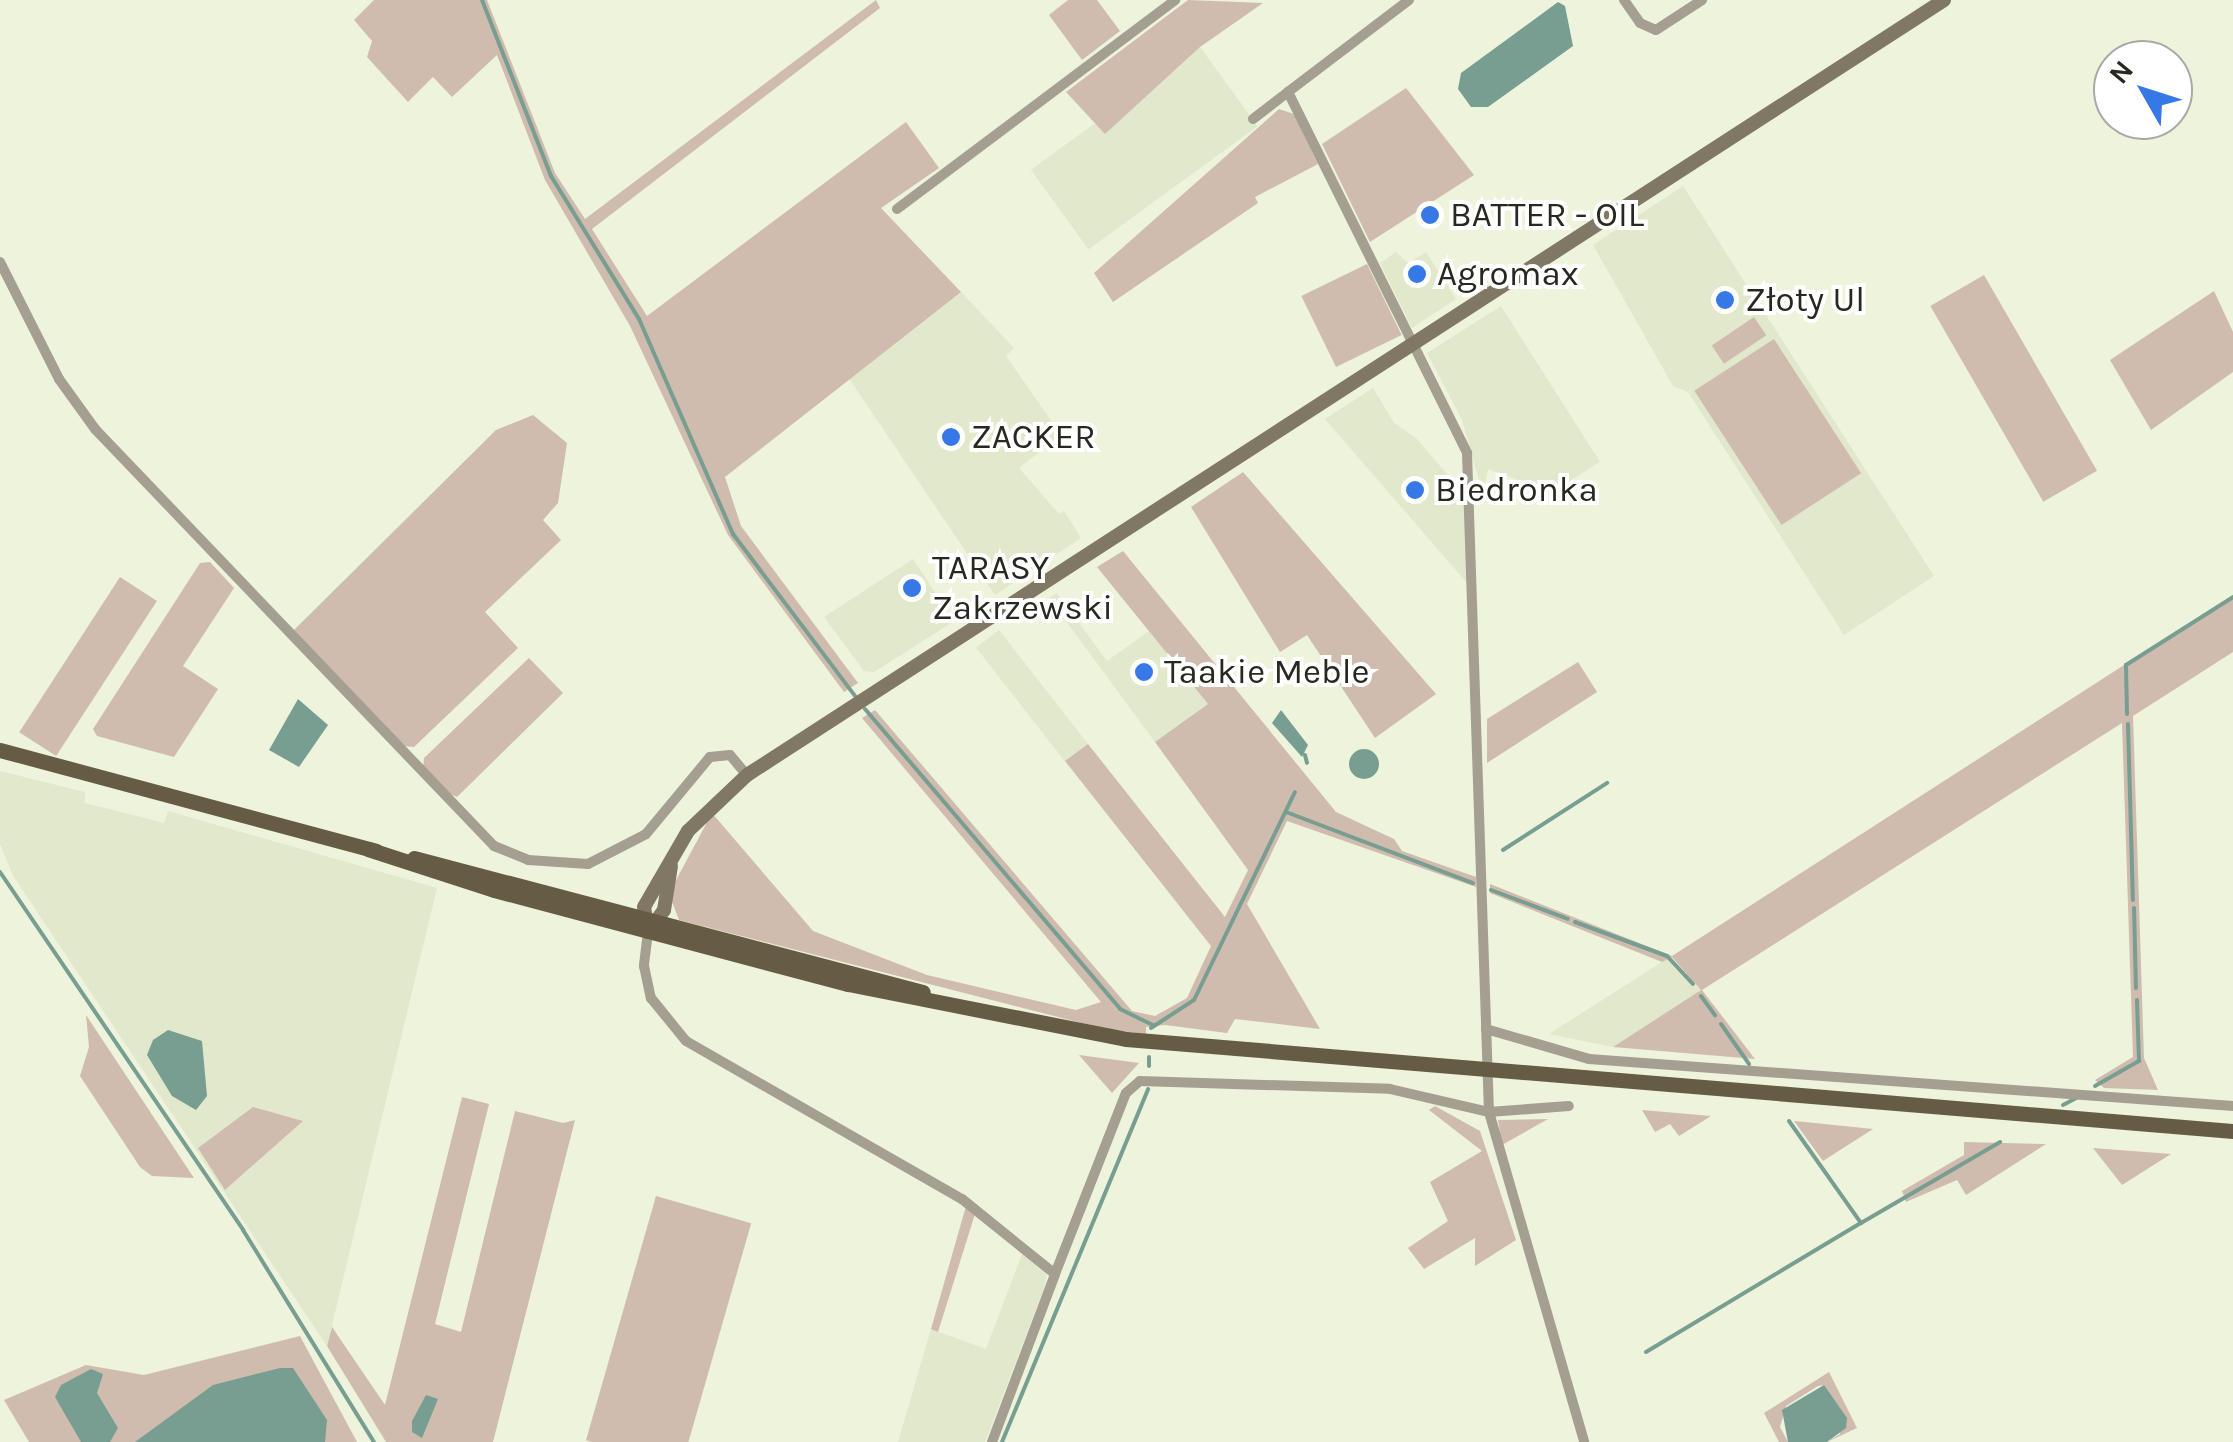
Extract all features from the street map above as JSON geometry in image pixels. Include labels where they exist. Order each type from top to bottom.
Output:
[{"type":"main road","points":[[0,750],[979,1012],[1180,1046],[2233,1131]]},
{"type":"street","points":[[897,209],[1175,0]]},
{"type":"street","points":[[1254,120],[1409,0]]},
{"type":"street","points":[[1624,0],[1640,23],[1656,30],[1702,0]]},
{"type":"street","points":[[1055,1274],[962,1198],[686,1041],[651,998],[644,966],[650,923],[671,866],[697,818],[747,775],[1944,0]]},
{"type":"street","points":[[1288,92],[1463,440],[1471,480],[1489,1112],[1584,1442]]},
{"type":"street","points":[[0,262],[58,379],[95,430],[494,846],[528,860],[588,864],[646,834],[710,756],[730,755],[747,775]]},
{"type":"street","points":[[1486,1029],[1589,1059],[2233,1106]]},
{"type":"street","points":[[992,1442],[1126,1092],[1140,1080],[1390,1089],[1489,1112],[1569,1106]]},
{"type":"shaded area","points":[[374,0],[487,0],[555,173],[585,219],[876,0],[880,8],[592,229],[647,316],[906,122],[939,168],[881,208],[961,292],[725,477],[741,526],[858,683],[844,692],[728,535],[630,326],[545,180],[497,55],[452,97],[433,77],[408,102],[367,57],[372,41],[354,20]]},
{"type":"shaded area","points":[[1068,0],[1097,0],[1120,31],[1082,60],[1049,15]]},
{"type":"shaded area","points":[[1188,0],[1263,3],[1200,47],[1105,134],[1066,92]]},
{"type":"shaded area","points":[[1200,47],[1258,126],[1089,249],[1031,170]]},
{"type":"shaded area","points":[[1406,88],[1474,175],[1370,242],[1322,144]]},
{"type":"shaded area","points":[[1279,109],[1294,114],[1318,164],[1255,197],[1258,203],[1113,302],[1094,273]]},
{"type":"shaded area","points":[[1683,186],[1934,576],[1844,635],[1688,392],[1673,386],[1593,245]]},
{"type":"shaded area","points":[[1396,252],[1408,263],[1426,252],[1456,299],[1412,328],[1380,263]]},
{"type":"shaded area","points":[[1367,264],[1402,335],[1336,367],[1301,296]]},
{"type":"shaded area","points":[[1984,275],[2097,471],[2043,502],[1930,306]]},
{"type":"shaded area","points":[[2214,291],[2233,332],[2233,372],[2151,430],[2110,360]]},
{"type":"shaded area","points":[[961,292],[1014,348],[1006,356],[1061,435],[1019,468],[1059,514],[1064,511],[1081,538],[995,595],[848,377]]},
{"type":"shaded area","points":[[1501,306],[1600,462],[1552,492],[1488,469],[1483,494],[1462,420],[1427,353]]},
{"type":"shaded area","points":[[1754,317],[1766,335],[1724,364],[1712,346]]},
{"type":"shaded area","points":[[1774,339],[1861,473],[1781,525],[1694,391]]},
{"type":"shaded area","points":[[1373,388],[1394,423],[1416,438],[1466,496],[1467,583],[1325,419]]},
{"type":"shaded area","points":[[533,415],[567,443],[558,503],[543,520],[561,540],[485,612],[518,648],[414,747],[403,746],[293,631],[496,430]]},
{"type":"shaded area","points":[[1243,472],[1436,694],[1375,738],[1307,635],[1280,652],[1191,507]]},
{"type":"shaded area","points":[[1123,551],[1336,812],[1394,839],[1402,851],[1476,877],[1476,887],[1287,821],[1247,904],[1320,1029],[1235,1019],[1227,1033],[1165,1025],[1146,1027],[1146,1034],[1105,1029],[679,920],[671,899],[675,882],[712,813],[813,931],[927,975],[1076,1010],[1101,1002],[862,718],[875,710],[1132,1011],[1155,1016],[1187,998],[1211,946],[1065,761],[1088,744],[1225,917],[1248,870],[1155,742],[1208,704],[1097,567]]},
{"type":"shaded area","points":[[913,559],[954,621],[874,672],[864,671],[824,617]]},
{"type":"shaded area","points":[[210,562],[234,588],[183,666],[218,689],[174,757],[97,736],[93,729],[200,563]]},
{"type":"shaded area","points":[[120,577],[157,601],[56,756],[19,732]]},
{"type":"shaded area","points":[[1057,593],[1107,661],[1149,631],[1208,704],[1155,742],[1049,598]]},
{"type":"shaded area","points":[[2233,595],[2233,652],[2133,716],[2144,1058],[2158,1090],[2104,1088],[2095,1080],[2133,1057],[2122,723],[1702,990],[1755,1059],[1613,1047],[1701,990],[1672,957],[1662,962],[1490,893],[1490,884],[1672,956]]},
{"type":"shaded area","points":[[999,630],[1088,744],[1065,762],[976,648]]},
{"type":"shaded area","points":[[529,658],[563,693],[457,797],[440,789],[423,769],[424,758]]},
{"type":"shaded area","points":[[1578,662],[1597,692],[1487,763],[1487,719]]},
{"type":"shaded area","points":[[0,771],[85,792],[85,803],[164,823],[168,811],[437,888],[327,1346],[13,876],[0,844]]},
{"type":"shaded area","points":[[1671,956],[1701,990],[1613,1047],[1549,1034]]},
{"type":"shaded area","points":[[86,1015],[194,1178],[152,1176],[140,1167],[80,1076],[89,1047]]},
{"type":"shaded area","points":[[1079,1055],[1139,1063],[1112,1093]]},
{"type":"shaded area","points":[[462,1097],[489,1104],[435,1324],[461,1332],[515,1111],[563,1123],[575,1120],[493,1442],[386,1442],[327,1346],[332,1327],[385,1405]]},
{"type":"shaded area","points":[[1435,1106],[1480,1131],[1516,1240],[1475,1266],[1475,1238],[1424,1269],[1408,1248],[1448,1221],[1430,1182],[1482,1151],[1429,1110]]},
{"type":"shaded area","points":[[253,1107],[303,1121],[225,1190],[198,1148]]},
{"type":"shaded area","points":[[1642,1110],[1711,1116],[1679,1136],[1670,1124],[1655,1132]]},
{"type":"shaded area","points":[[1548,1119],[1502,1145],[1498,1120]]},
{"type":"shaded area","points":[[1795,1121],[1873,1129],[1823,1161]]},
{"type":"shaded area","points":[[1964,1142],[2046,1144],[1966,1195],[1957,1180],[1906,1202],[1902,1191],[1964,1155]]},
{"type":"shaded area","points":[[2093,1148],[2171,1154],[2122,1185]]},
{"type":"shaded area","points":[[656,1196],[751,1223],[688,1442],[586,1440]]},
{"type":"shaded area","points":[[966,1206],[975,1214],[938,1332],[931,1329]]},
{"type":"shaded area","points":[[1022,1254],[1046,1274],[1046,1283],[985,1442],[898,1442],[931,1329],[986,1349]]},
{"type":"shaded area","points":[[300,1336],[357,1442],[29,1442],[4,1400],[86,1365],[144,1375]]},
{"type":"shaded area","points":[[1829,1372],[1857,1428],[1827,1442],[1840,1434],[1824,1385],[1818,1386],[1786,1406],[1780,1427],[1788,1442],[1779,1442],[1764,1413]]},
{"type":"water","points":[[1558,2],[1565,6],[1573,46],[1488,107],[1471,107],[1458,89],[1461,73]]},
{"type":"water","points":[[298,699],[328,725],[299,767],[269,750]]},
{"type":"water","points":[[1281,710],[1308,745],[1302,757],[1272,723]]},
{"type":"water","points":[[1364,749],[1378,758],[1379,764],[1370,778],[1364,779],[1350,770],[1349,764],[1358,750]]},
{"type":"water","points":[[168,1030],[202,1041],[207,1096],[196,1110],[172,1096],[147,1055],[153,1040]]},
{"type":"water","points":[[293,1368],[327,1420],[325,1442],[135,1442],[213,1385]]},
{"type":"water","points":[[91,1369],[103,1374],[97,1393],[118,1428],[110,1442],[81,1442],[55,1397],[61,1385]]},
{"type":"water","points":[[1824,1385],[1847,1418],[1846,1428],[1827,1442],[1788,1442],[1782,1410]]},
{"type":"water","points":[[426,1395],[438,1399],[422,1438],[412,1432],[412,1421]]},
{"type":"waterway","points":[[482,0],[551,176],[639,319],[733,534],[855,696]]},
{"type":"waterway","points":[[2127,714],[2126,665],[2233,597]]},
{"type":"waterway","points":[[865,709],[1120,1009],[1153,1025]]},
{"type":"waterway","points":[[2128,724],[2133,900]]},
{"type":"waterway","points":[[1305,755],[1307,763]]},
{"type":"waterway","points":[[1503,850],[1607,783]]},
{"type":"waterway","points":[[1151,1028],[1194,1000],[1295,792]]},
{"type":"waterway","points":[[1286,812],[1473,883]]},
{"type":"waterway","points":[[0,872],[243,1230],[374,1442]]},
{"type":"waterway","points":[[1491,890],[1568,919]]},
{"type":"waterway","points":[[2134,908],[2136,988]]},
{"type":"waterway","points":[[1575,922],[1667,956],[1693,984]]},
{"type":"waterway","points":[[1701,996],[1715,1015]]},
{"type":"waterway","points":[[2095,1086],[2139,1061],[2137,1000]]},
{"type":"waterway","points":[[1721,1024],[1749,1064]]},
{"type":"waterway","points":[[1149,1057],[1149,1066]]},
{"type":"waterway","points":[[1002,1442],[1148,1089]]},
{"type":"waterway","points":[[2063,1105],[2076,1098]]},
{"type":"waterway","points":[[1789,1121],[1861,1223],[2000,1142]]},
{"type":"waterway","points":[[1646,1352],[1861,1223]]},
{"type":"place","name":"BATTER - OIL","points":[[1430,215]]},
{"type":"place","name":"Agromax","points":[[1417,274]]},
{"type":"place","name":"Złoty Ul","points":[[1725,300]]},
{"type":"place","name":"ZACKER","points":[[951,437]]},
{"type":"place","name":"Biedronka","points":[[1415,490]]},
{"type":"place","name":"TARASY Zakrzewski","points":[[912,588]]},
{"type":"place","name":"Taakie Meble","points":[[1144,672]]}]
